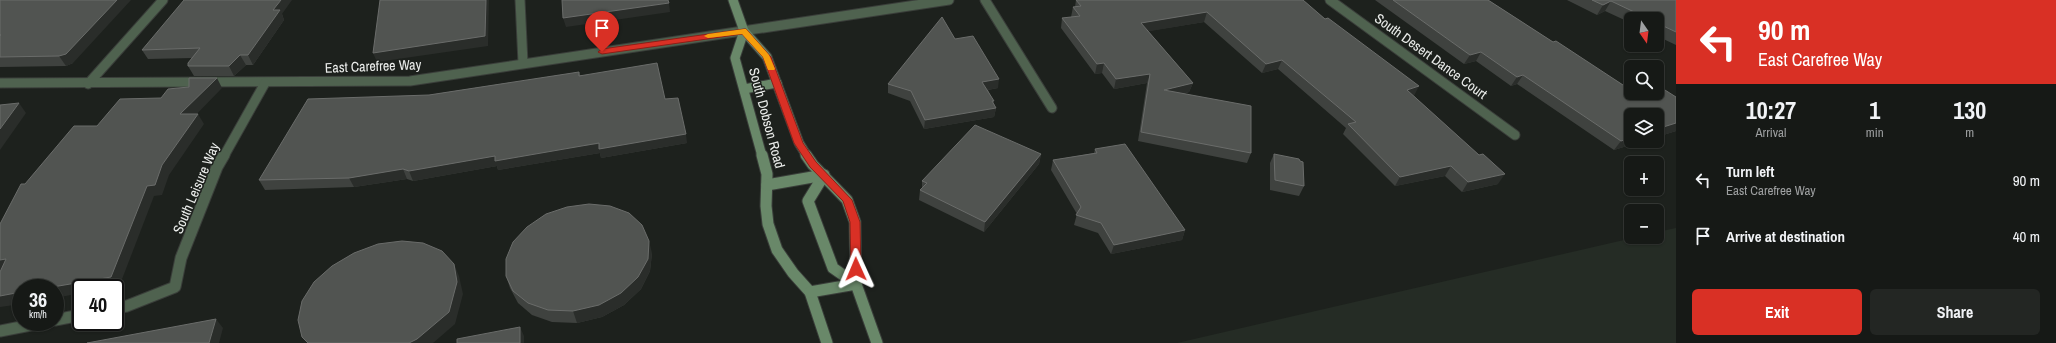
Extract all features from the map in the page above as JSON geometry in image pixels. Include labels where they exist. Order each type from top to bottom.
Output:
[{"type":"street","points":[[88,84],[163,0]]},
{"type":"street","points":[[520,0],[523,63]]},
{"type":"street","name":"South Dobson Road","points":[[733,0],[744,31],[767,57],[799,143],[813,165],[847,200],[855,222],[856,284],[877,343]]},
{"type":"street","name":"East Carefree Way","points":[[0,83],[88,84],[410,81],[949,0]]},
{"type":"street","points":[[985,0],[1052,108]]},
{"type":"street","name":"South Desert Dance Court","points":[[1330,0],[1515,135]]},
{"type":"street","name":"South Dobson Road","points":[[744,31],[735,58],[767,174],[768,224],[777,250],[793,273],[810,292],[827,343]]},
{"type":"street","name":"South Leisure Way","points":[[124,307],[175,287],[181,258],[217,167],[264,83]]},
{"type":"street","points":[[744,89],[777,83]]},
{"type":"street","points":[[767,185],[824,175]]},
{"type":"street","points":[[824,175],[808,201],[833,268],[856,284]]},
{"type":"street","points":[[810,292],[856,284]]},
{"type":"street","points":[[0,331],[12,329]]},
{"type":"shaded area","points":[[1676,228],[1676,343],[1177,343],[1624,240],[1624,244],[1664,244],[1664,231]]},
{"type":"building","points":[[0,0],[117,0],[66,54],[59,56],[0,57]]},
{"type":"building","points":[[184,0],[281,0],[273,10],[280,10],[248,55],[240,55],[229,66],[188,66],[188,63],[200,48],[142,50]]},
{"type":"building","points":[[380,0],[486,0],[485,36],[373,53]]},
{"type":"building","points":[[562,0],[668,0],[669,3],[563,18]]},
{"type":"building","points":[[1076,0],[1303,0],[1325,19],[1328,18],[1419,86],[1407,90],[1479,155],[1483,154],[1505,174],[1468,182],[1451,166],[1400,177],[1348,124],[1356,122],[1282,60],[1266,64],[1207,12],[1141,23],[1193,83],[1164,90],[1251,106],[1251,153],[1141,132],[1150,74],[1116,79],[1104,63],[1097,64],[1062,18],[1080,16],[1073,7],[1081,6]]},
{"type":"building","points":[[1393,0],[1488,0],[1553,42],[1556,41],[1624,85],[1624,100],[1664,100],[1664,89],[1676,97],[1676,123],[1664,127],[1664,108],[1624,108],[1624,140],[1621,141],[1523,75],[1517,77],[1481,52],[1470,55]]},
{"type":"building","points":[[1592,0],[1676,0],[1676,32],[1664,26],[1664,12],[1634,12],[1611,1],[1603,5]]},
{"type":"building","points":[[942,17],[955,39],[973,36],[999,79],[982,82],[994,101],[992,101],[996,108],[925,120],[911,91],[888,84]]},
{"type":"building","points":[[657,63],[665,99],[678,98],[686,134],[599,149],[599,143],[495,161],[495,156],[409,171],[403,169],[349,178],[259,180],[308,99],[429,95],[579,72],[579,76]]},
{"type":"building","points":[[189,78],[217,78],[180,114],[198,114],[162,165],[155,185],[147,186],[111,277],[99,279],[72,279],[72,284],[64,285],[64,279],[12,279],[12,294],[0,296],[0,272],[6,259],[0,260],[0,224],[21,184],[25,184],[74,126],[97,126],[120,99],[161,98],[168,89],[189,87]]},
{"type":"building","points":[[19,103],[0,129],[0,105]]},
{"type":"building","points":[[975,125],[1041,154],[985,222],[920,190],[927,183],[922,181]]},
{"type":"building","points":[[1125,144],[1185,230],[1114,245],[1101,223],[1076,215],[1081,207],[1053,160],[1097,153],[1095,149]]},
{"type":"building","points":[[1274,154],[1299,159],[1303,162],[1304,186],[1275,180]]},
{"type":"building","points":[[589,204],[610,206],[629,213],[642,225],[649,241],[648,259],[638,277],[621,293],[599,305],[573,311],[548,310],[528,303],[513,291],[506,276],[506,259],[513,242],[527,227],[546,214],[567,207]]},
{"type":"building","points":[[402,241],[423,243],[442,251],[454,264],[457,282],[449,312],[417,339],[409,343],[308,343],[302,337],[298,320],[302,301],[314,282],[332,266],[354,253],[378,244]]},
{"type":"building","points":[[216,319],[209,343],[87,343]]},
{"type":"building","points":[[520,327],[520,343],[457,343],[457,339]]},
{"type":"slow traffic","points":[[708,36],[744,31],[767,57],[771,69]]},
{"type":"route","points":[[602,52],[744,31],[767,57],[799,143],[813,165],[847,200],[855,222],[856,269]]}]
